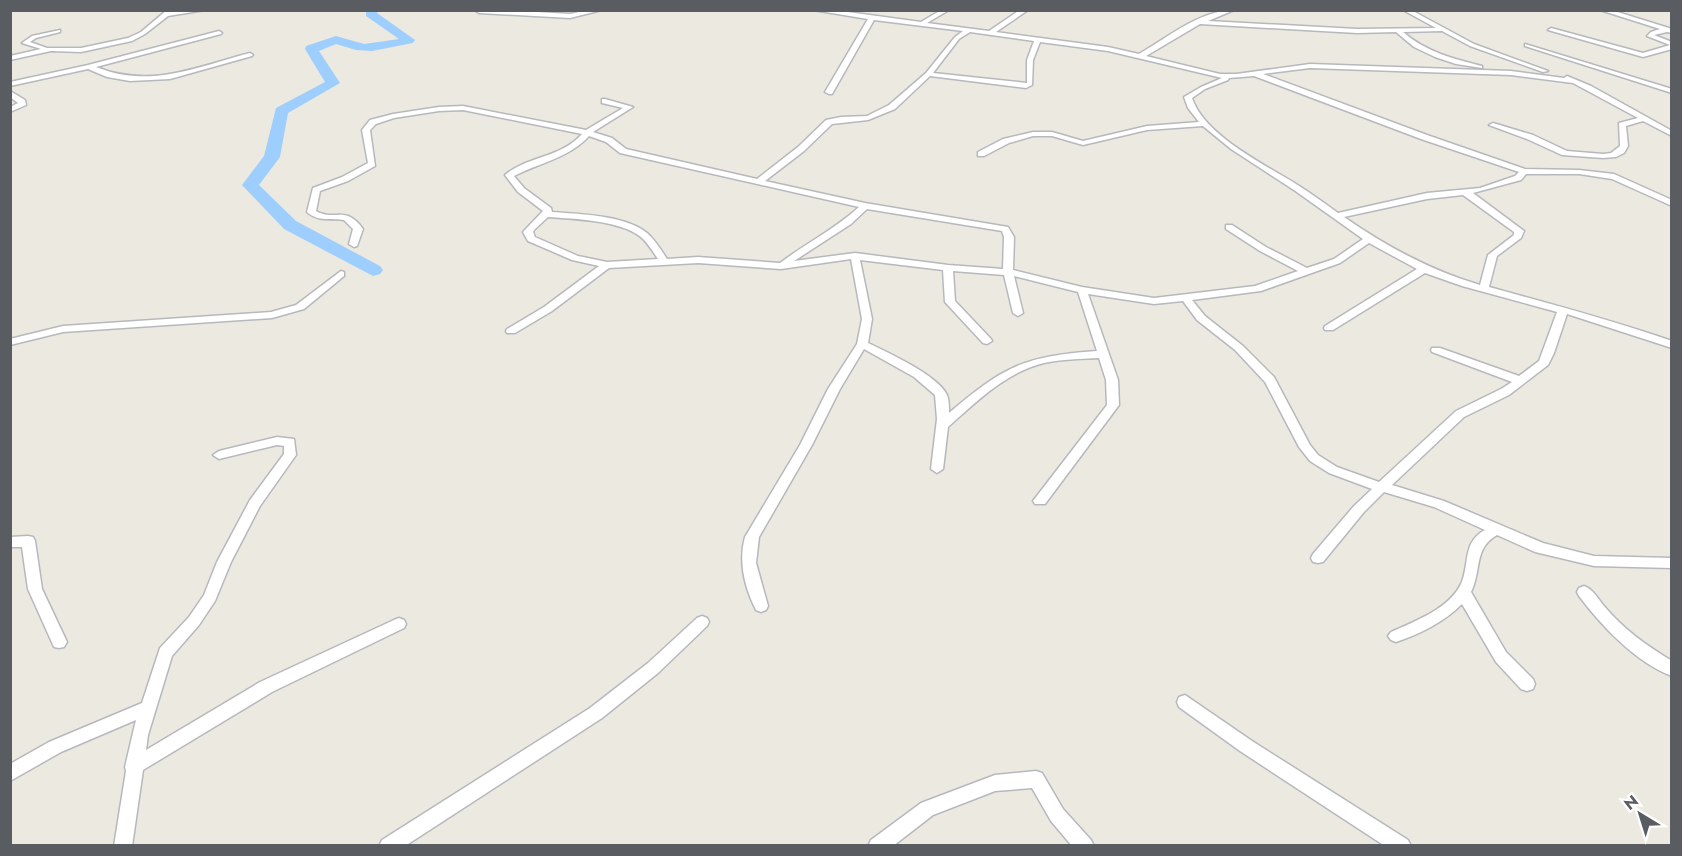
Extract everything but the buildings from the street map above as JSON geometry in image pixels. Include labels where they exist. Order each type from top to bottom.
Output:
[{"type":"street","points":[[58,31],[34,37],[25,43],[68,51],[102,46],[130,40],[143,33],[169,12],[202,10]]},
{"type":"street","points":[[479,10],[570,16],[599,10]]},
{"type":"street","points":[[816,10],[1108,49],[1209,74],[1236,76]]},
{"type":"street","points":[[847,10],[861,17]]},
{"type":"street","points":[[923,23],[946,10]]},
{"type":"street","points":[[989,34],[1024,10]]},
{"type":"street","points":[[1140,56],[1199,22],[1231,10]]},
{"type":"street","points":[[1406,10],[1441,30],[1487,51],[1574,81],[1671,134]]},
{"type":"street","points":[[1603,10],[1669,30]]},
{"type":"street","points":[[829,92],[872,18]]},
{"type":"street","points":[[1199,22],[1399,32],[1441,30]]},
{"type":"street","points":[[760,181],[801,149],[829,122],[841,119],[862,120],[882,112],[912,90],[957,38],[969,30]]},
{"type":"street","points":[[1551,30],[1643,55],[1671,45]]},
{"type":"street","points":[[1669,30],[1653,33],[1650,36],[1671,45]]},
{"type":"street","points":[[1399,32],[1417,46],[1449,59],[1511,73]]},
{"type":"street","points":[[143,33],[143,43],[152,50]]},
{"type":"street","points":[[10,84],[89,67],[219,33]]},
{"type":"street","points":[[928,74],[1026,86],[1030,84],[1030,60],[1038,40]]},
{"type":"street","points":[[1527,45],[1671,91]]},
{"type":"street","points":[[10,58],[51,49]]},
{"type":"street","points":[[89,67],[105,75],[152,81],[250,55]]},
{"type":"street","points":[[1574,81],[1511,73],[1310,66],[1236,76],[1203,88],[1188,97],[1190,107],[1236,150],[1369,239],[1424,269],[1671,345]]},
{"type":"street","points":[[1255,73],[1424,137],[1524,171],[1570,172],[1614,177],[1671,204]]},
{"type":"street","points":[[10,93],[20,99],[22,105],[10,110]]},
{"type":"street","points":[[548,214],[548,210],[521,190],[509,175],[564,151],[577,143],[591,128],[629,107],[605,101]]},
{"type":"street","points":[[354,244],[358,229],[354,221],[344,216],[317,217],[313,215],[311,208],[316,190],[345,179],[372,164],[366,130],[373,122],[427,110],[464,108],[587,133],[609,140],[623,151],[865,206],[1005,229],[1009,237],[1008,272],[1018,313]]},
{"type":"street","points":[[1493,125],[1530,137],[1565,153],[1603,156],[1613,155],[1624,146],[1622,125],[1644,118]]},
{"type":"street","points":[[1652,123],[1671,124]]},
{"type":"street","points":[[981,154],[1005,141],[1033,134],[1052,134],[1083,143],[1146,128],[1206,124]]},
{"type":"street","points":[[1336,216],[1427,196],[1501,185],[1518,178],[1524,171]]},
{"type":"street","points":[[1464,191],[1519,231],[1518,236],[1493,255],[1484,289]]},
{"type":"street","points":[[781,266],[848,222],[865,206]]},
{"type":"street","points":[[664,261],[643,233],[629,227],[591,218],[548,214],[530,227],[528,232],[531,239],[575,258],[607,265],[698,260],[781,266],[855,256],[948,268],[1008,272],[1082,290],[1154,301],[1257,289],[1337,261],[1369,239]]},
{"type":"street","points":[[1229,227],[1263,249],[1306,272]]},
{"type":"street","points":[[761,606],[747,564],[747,550],[752,537],[862,344],[867,320],[855,256]]},
{"type":"street","points":[[511,331],[548,309],[607,265]]},
{"type":"street","points":[[948,268],[950,302],[955,310],[987,341]]},
{"type":"street","points":[[1329,328],[1424,269]]},
{"type":"street","points":[[10,342],[63,329],[272,315],[300,307],[341,274]]},
{"type":"street","points":[[1040,501],[1113,405],[1112,380],[1082,290]]},
{"type":"street","points":[[1186,298],[1201,318],[1239,348],[1270,380],[1305,447],[1314,458],[1355,479],[1438,504],[1540,548],[1594,561],[1671,563]]},
{"type":"street","points":[[1318,558],[1359,509],[1385,487],[1431,439],[1460,414],[1505,392],[1544,363],[1563,310]]},
{"type":"street","points":[[1653,338],[1671,335]]},
{"type":"street","points":[[862,344],[917,375],[940,391],[943,397],[942,426],[937,469]]},
{"type":"street","points":[[1436,350],[1521,381]]},
{"type":"street","points":[[942,426],[979,394],[1020,367],[1050,359],[1104,354]]},
{"type":"street","points":[[123,846],[133,767],[147,708],[165,653],[194,621],[210,597],[224,561],[255,503],[290,455],[290,442],[277,441],[219,455]]},
{"type":"street","points":[[1396,636],[1443,612],[1463,592],[1470,575],[1473,549],[1484,535],[1495,530]]},
{"type":"street","points":[[10,542],[27,541],[35,589],[59,642]]},
{"type":"street","points":[[1463,592],[1501,657],[1527,684]]},
{"type":"street","points":[[1584,592],[1603,618],[1620,635],[1671,669]]},
{"type":"street","points":[[388,846],[596,713],[652,668],[702,622]]},
{"type":"street","points":[[133,767],[266,687],[399,624]]},
{"type":"street","points":[[1185,702],[1246,746],[1402,846]]},
{"type":"street","points":[[10,773],[55,747],[147,708]]},
{"type":"street","points":[[877,846],[927,809],[948,800],[995,783],[1036,779],[1057,815],[1085,846]]},
{"type":"waterway","points":[[373,10],[370,13],[409,40],[372,48],[336,40],[311,49],[333,83],[281,111],[272,157],[250,185],[290,225],[373,270]]}]
